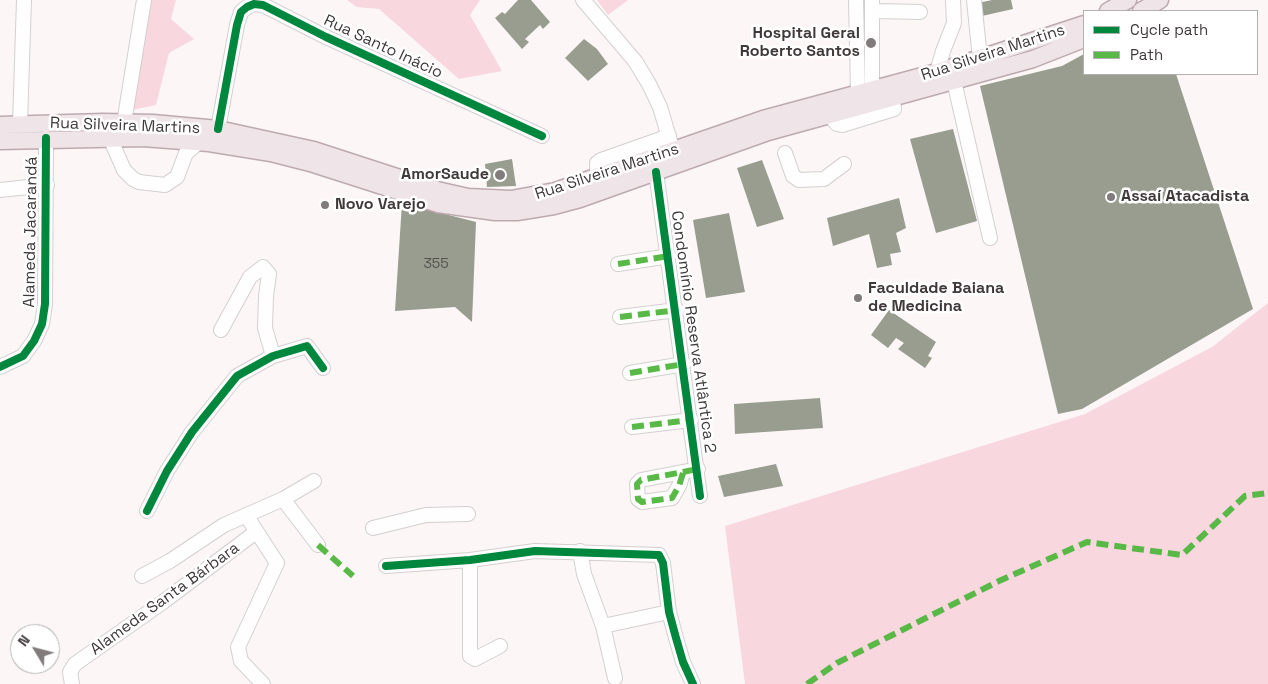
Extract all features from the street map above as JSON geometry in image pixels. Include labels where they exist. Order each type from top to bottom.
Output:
[{"type":"main road","points":[[1143,10],[1160,0]]},
{"type":"main road","name":"Rua Silveira Martins","points":[[0,125],[124,123],[218,129],[314,150],[436,190],[468,197],[491,199],[531,197],[597,178],[671,143],[762,119],[865,96],[1083,24]]},
{"type":"main road","name":"Rua Silveira Martins","points":[[0,141],[46,138],[143,138],[271,153],[310,163],[438,204],[495,212],[517,212],[554,206],[768,132],[829,115],[865,96],[893,98],[1033,59],[1083,39]]},
{"type":"street","points":[[20,124],[24,0]]},
{"type":"street","points":[[124,123],[144,0]]},
{"type":"street","points":[[583,0],[635,61],[660,107],[671,143]]},
{"type":"street","points":[[937,72],[954,23],[953,0]]},
{"type":"street","points":[[974,0],[980,59]]},
{"type":"street","points":[[857,1],[871,14],[920,12]]},
{"type":"street","name":"Rua Santo Inácio","points":[[218,129],[241,12],[246,7],[254,4],[263,5],[326,37],[542,136]]},
{"type":"street","points":[[865,96],[871,14]]},
{"type":"street","points":[[954,81],[990,238]]},
{"type":"street","points":[[829,115],[837,124],[842,125],[894,109],[893,98]]},
{"type":"street","name":"Alameda Jacarandá","points":[[0,367],[23,356],[34,341],[42,324],[45,304],[46,138]]},
{"type":"street","points":[[110,138],[124,170],[133,179],[138,182],[165,186],[177,177],[186,153],[198,143]]},
{"type":"street","points":[[785,153],[793,176],[799,180],[824,179],[844,164]]},
{"type":"street","name":"Condomínio Reserva Atlântica 2","points":[[656,172],[677,310],[700,496]]},
{"type":"street","points":[[0,190],[47,185]]},
{"type":"street","points":[[618,264],[669,256]]},
{"type":"street","points":[[221,330],[250,277],[263,267],[270,274],[266,296],[265,328],[273,356]]},
{"type":"street","points":[[620,317],[677,310]]},
{"type":"street","points":[[147,511],[167,471],[214,402],[237,376],[273,356],[307,346],[324,368]]},
{"type":"street","points":[[630,373],[684,364]]},
{"type":"street","points":[[632,427],[691,420]]},
{"type":"street","points":[[683,473],[698,469]]},
{"type":"street","points":[[142,576],[170,561],[224,525],[283,499],[314,481]]},
{"type":"street","points":[[283,499],[318,545]]},
{"type":"street","points":[[373,528],[426,515],[468,514]]},
{"type":"street","points":[[246,515],[276,563],[238,652],[246,666],[263,684]]},
{"type":"street","name":"Alameda Santa Bárbara","points":[[72,684],[70,672],[75,664],[163,602],[256,532]]},
{"type":"street","points":[[580,551],[584,574],[603,626],[615,678]]},
{"type":"street","points":[[386,566],[470,560],[535,552],[580,551],[605,554],[659,555],[663,563],[669,612],[683,662],[693,684]]},
{"type":"street","points":[[470,560],[470,656],[475,659],[500,646]]},
{"type":"street","points":[[603,626],[669,612]]},
{"type":"shaded area","points":[[150,0],[176,0],[171,19],[194,39],[169,53],[156,105],[132,110]]},
{"type":"shaded area","points":[[347,0],[480,0],[470,15],[502,71],[459,79],[379,9],[357,7]]},
{"type":"shaded area","points":[[597,0],[628,0],[608,15]]},
{"type":"shaded area","points":[[1268,303],[1268,684],[745,684],[725,526],[1085,414],[1212,347]]},
{"type":"building","points":[[518,0],[531,0],[550,22],[543,29],[540,25],[525,39],[529,42],[522,49],[495,18],[502,12],[505,14]]},
{"type":"building","points":[[992,0],[1011,0],[1013,9],[982,16],[978,3]]},
{"type":"building","points":[[584,39],[597,49],[608,64],[588,81],[565,58]]},
{"type":"building","name":"Assaí Atacadista","points":[[1083,55],[1083,75],[1176,75],[1253,309],[1082,409],[1058,414],[980,86],[1062,66]]},
{"type":"building","points":[[953,129],[977,221],[936,233],[910,139]]},
{"type":"building","name":"AmorSaude","points":[[512,159],[516,186],[487,187],[485,164]]},
{"type":"building","points":[[762,160],[784,219],[757,227],[737,168]]},
{"type":"building","points":[[899,198],[906,228],[896,233],[901,252],[890,254],[892,265],[877,268],[869,234],[833,246],[827,218]]},
{"type":"building","points":[[402,203],[476,222],[472,322],[455,307],[395,311]]},
{"type":"building","points":[[729,213],[745,292],[706,298],[693,220]]},
{"type":"building","points":[[889,310],[936,342],[928,356],[932,358],[925,368],[898,349],[904,343],[896,338],[888,348],[871,335]]},
{"type":"building","points":[[820,398],[823,428],[735,434],[734,404]]},
{"type":"building","points":[[776,464],[783,486],[724,497],[718,476]]},
{"type":"marked path","points":[[618,264],[669,256]]},
{"type":"marked path","points":[[620,317],[677,310]]},
{"type":"marked path","points":[[630,373],[684,364]]},
{"type":"marked path","points":[[632,427],[691,420]]},
{"type":"marked path","points":[[683,473],[679,486],[672,498],[642,502],[638,499],[637,484],[641,480],[698,469]]},
{"type":"marked path","points":[[807,684],[837,663],[999,581],[1087,542],[1182,555],[1245,496],[1268,493]]},
{"type":"marked path","points":[[318,545],[353,576]]},
{"type":"cycle path","points":[[218,129],[237,25],[241,12],[254,4],[263,5],[326,37],[542,136]]},
{"type":"cycle path","points":[[0,367],[23,356],[34,341],[42,324],[45,304],[46,138]]},
{"type":"cycle path","points":[[656,172],[700,496]]},
{"type":"cycle path","points":[[147,511],[167,471],[192,432],[237,376],[273,356],[307,346],[323,368]]},
{"type":"cycle path","points":[[386,566],[470,560],[535,551],[659,555],[663,563],[669,612],[683,662],[693,684]]},
{"type":"place","name":"Hospital Geral Roberto Santos","points":[[871,43]]},
{"type":"place","name":"AmorSaude","points":[[500,175]]},
{"type":"place","name":"Assaí Atacadista","points":[[1111,197]]},
{"type":"place","name":"Novo Varejo","points":[[325,205]]},
{"type":"place","name":"Faculdade Baiana de Medicina","points":[[858,298]]}]
